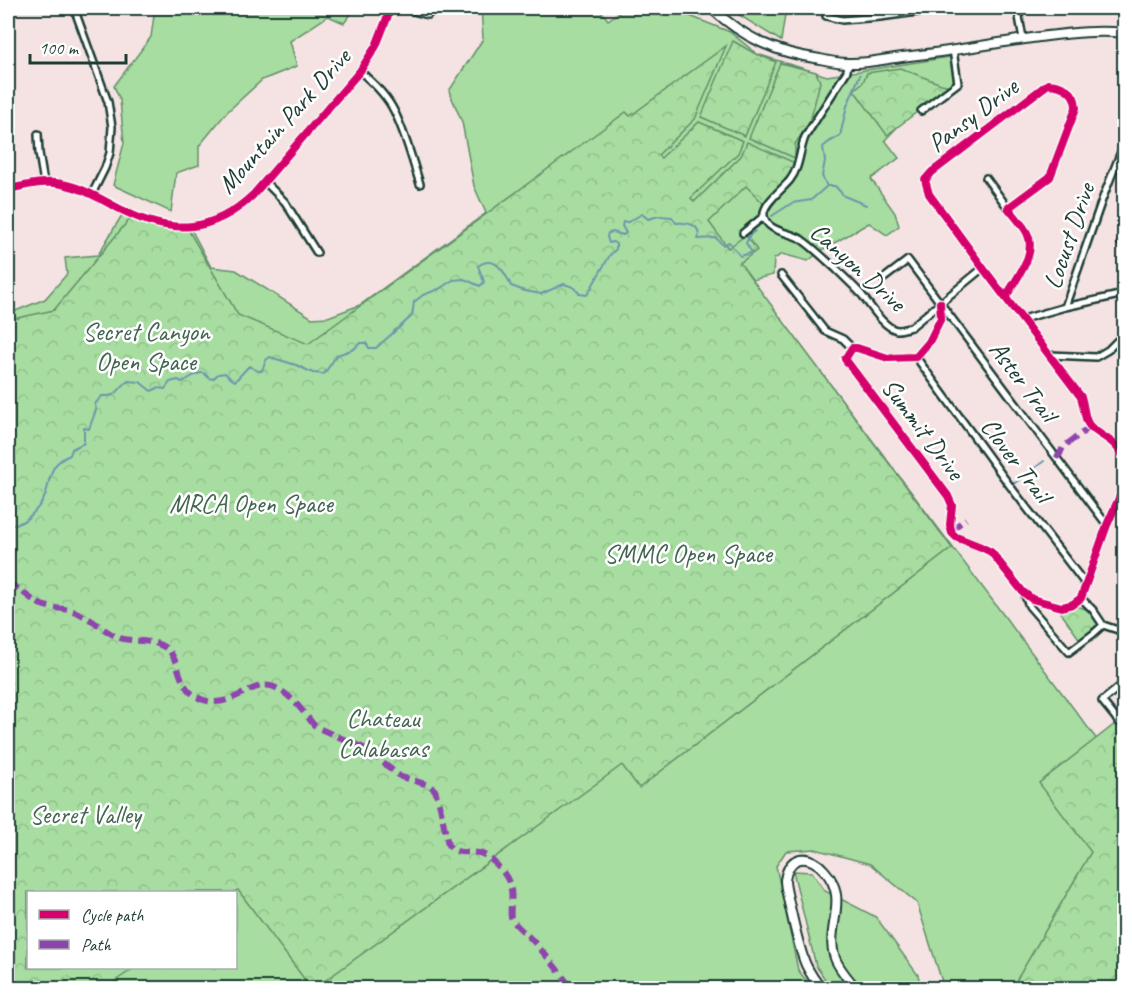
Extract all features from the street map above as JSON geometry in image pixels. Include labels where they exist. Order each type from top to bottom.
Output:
[{"type":"main road","points":[[711,8],[742,33],[764,45],[794,55],[848,63],[1023,39],[1106,31],[1125,33]]},
{"type":"main road","points":[[821,988],[806,963],[798,940],[785,883],[787,870],[792,863],[800,859],[816,863],[832,881],[838,905],[833,932],[835,958],[856,988]]},
{"type":"street","points":[[74,8],[108,102],[111,120],[110,153],[92,194]]},
{"type":"street","name":"Mountain Park Drive","points":[[8,189],[44,183],[61,183],[77,187],[153,223],[175,226],[208,223],[226,216],[241,207],[265,182],[360,71],[376,46],[391,8]]},
{"type":"street","points":[[402,8],[428,15]]},
{"type":"street","points":[[878,8],[880,17]]},
{"type":"street","points":[[826,16],[842,20],[947,8]]},
{"type":"street","points":[[1018,8],[1023,39]]},
{"type":"street","points":[[921,111],[958,83],[953,50]]},
{"type":"street","points":[[743,233],[764,216],[768,205],[792,177],[798,165],[805,137],[847,71],[848,63]]},
{"type":"street","points":[[360,71],[379,88],[392,107],[420,184]]},
{"type":"street","name":"Pansy Drive","points":[[983,268],[929,194],[925,180],[932,172],[1048,84],[1062,86],[1069,90],[1075,100],[1076,108],[1050,177],[1008,208]]},
{"type":"street","points":[[38,134],[44,183]]},
{"type":"street","name":"Locust Drive","points":[[1065,307],[1124,144]]},
{"type":"street","points":[[986,178],[1026,232],[1029,244],[1028,258],[1006,297]]},
{"type":"street","points":[[265,182],[285,202],[317,252]]},
{"type":"street","name":"Canyon Drive","points":[[764,216],[773,228],[792,235],[812,247],[860,293],[883,321],[897,330],[910,327],[983,268]]},
{"type":"street","name":"Aster Trail","points":[[883,279],[908,260],[1107,525]]},
{"type":"street","points":[[983,268],[1081,397],[1091,428],[1120,448],[1125,457]]},
{"type":"street","points":[[781,275],[825,331],[843,339],[852,348]]},
{"type":"street","points":[[1023,319],[1125,294]]},
{"type":"street","name":"Summit Drive","points":[[940,303],[941,318],[929,342],[916,357],[888,358],[852,348],[845,358],[846,361],[948,496],[952,505],[950,525],[952,533],[956,537],[991,552],[1023,592],[1032,599],[1062,607],[1082,598]]},
{"type":"street","points":[[1050,355],[1096,357],[1117,341]]},
{"type":"street","name":"Clover Trail","points":[[916,357],[1086,585]]},
{"type":"street","points":[[1120,448],[1125,441]]},
{"type":"street","points":[[1125,487],[1107,525],[1082,598],[1102,625],[1125,632]]},
{"type":"street","points":[[1023,592],[1029,606],[1069,652],[1102,625]]},
{"type":"street","points":[[1118,722],[1102,701],[1125,683]]},
{"type":"green space","points":[[155,8],[356,8],[344,23],[328,16],[290,41],[297,66],[262,80],[227,112],[199,146],[199,165],[176,173],[171,212],[113,185],[124,143],[120,100],[114,86],[151,37]]},
{"type":"green space","points":[[481,8],[599,8],[608,20],[625,8],[679,8],[685,14],[730,32],[757,54],[827,76],[950,57],[954,83],[907,117],[885,140],[899,158],[871,179],[895,213],[899,226],[887,235],[869,223],[822,250],[808,261],[782,254],[774,259],[773,275],[752,280],[1098,741],[1124,988],[944,988],[917,903],[870,864],[815,849],[786,851],[776,866],[798,970],[812,988],[8,988],[8,314],[45,299],[67,274],[65,258],[98,255],[122,215],[155,231],[191,229],[211,267],[236,270],[312,318],[328,317],[360,305],[486,213],[474,186],[462,122],[449,91],[483,39]]},
{"type":"green space","points":[[728,8],[786,8],[781,41]]},
{"type":"green space","points":[[733,41],[776,62],[745,136],[701,117]]},
{"type":"green space","points":[[726,46],[695,119],[658,155],[661,158],[699,122],[743,141],[738,153],[691,198],[694,202],[741,156],[747,142],[795,163],[790,176],[764,204],[746,186],[709,222],[728,248],[746,235],[757,250],[740,263],[952,548],[639,788],[622,765],[315,988],[311,988],[238,890],[27,891],[27,969],[133,969],[105,988],[8,988],[8,320],[54,310],[128,221],[132,213],[164,224],[188,225],[190,233],[238,315],[308,344],[626,112],[630,116]]},
{"type":"green space","points":[[780,63],[816,72],[820,82],[810,122],[795,144],[795,158],[749,138]]},
{"type":"green space","points":[[900,68],[951,86],[887,135],[854,90],[863,82],[867,73]]},
{"type":"green space","points":[[1079,607],[1092,614],[1097,624],[1097,628],[1080,640],[1061,613],[1063,610]]},
{"type":"green space","points":[[1124,717],[1124,988],[1012,988],[1091,852],[1039,783]]},
{"type":"green space","points":[[793,871],[812,872],[825,891],[876,917],[918,975],[921,988],[831,988],[816,966]]},
{"type":"waterway","points":[[772,216],[792,203],[811,200],[827,186],[822,176],[825,161],[823,147],[840,136],[847,106],[860,75]]},
{"type":"waterway","points":[[827,186],[835,186],[844,196],[866,205]]},
{"type":"waterway","points":[[8,524],[21,522],[38,507],[55,466],[70,455],[72,449],[84,443],[84,428],[89,429],[96,410],[95,404],[102,396],[115,394],[128,381],[140,382],[151,391],[158,388],[165,389],[170,382],[178,380],[182,382],[201,373],[213,379],[218,374],[225,373],[235,381],[249,366],[262,371],[266,360],[270,357],[313,373],[324,374],[337,355],[354,349],[360,343],[366,343],[369,348],[376,348],[412,316],[414,302],[423,295],[453,280],[464,279],[480,286],[484,282],[478,266],[489,262],[499,266],[511,286],[525,291],[541,294],[564,284],[573,287],[580,294],[587,295],[610,255],[616,249],[616,244],[609,243],[608,233],[623,235],[626,233],[622,226],[623,222],[628,222],[642,214],[648,219],[659,216],[672,217],[676,223],[693,225],[698,230],[698,239],[716,238],[723,245],[729,242],[740,256],[751,253],[746,243],[755,231]]},
{"type":"waterway","points":[[1015,483],[1044,461]]},
{"type":"marked path","points":[[1056,458],[1063,447],[1090,427]]},
{"type":"marked path","points":[[951,530],[966,519]]},
{"type":"marked path","points":[[8,583],[47,607],[77,612],[117,637],[155,643],[166,648],[175,659],[187,688],[201,699],[212,702],[222,701],[258,687],[266,685],[274,687],[291,699],[318,728],[364,748],[401,777],[429,785],[435,790],[448,845],[458,851],[481,854],[498,866],[511,888],[511,917],[543,952],[571,988]]},
{"type":"cycle path","points":[[8,189],[41,183],[62,184],[87,192],[126,212],[160,224],[192,226],[208,223],[223,216],[253,195],[360,71],[376,46],[391,8]]},
{"type":"cycle path","points":[[1006,297],[1025,265],[1030,248],[1026,231],[1008,208],[1050,177],[1076,108],[1071,93],[1059,86],[1048,84],[932,172],[925,180],[929,194],[983,268],[1081,397],[1089,425],[1114,444],[1124,457]]},
{"type":"cycle path","points":[[940,303],[941,318],[929,342],[916,357],[888,358],[852,348],[845,359],[948,496],[952,505],[950,525],[952,533],[956,537],[991,552],[1023,592],[1032,599],[1062,607],[1073,604],[1081,598],[1107,525],[1124,487]]},
{"type":"park label","name":"Secret Canyon Open Space","points":[[146,346]]},
{"type":"park label","name":"MRCA Open Space","points":[[251,503]]},
{"type":"park label","name":"SMMC Open Space","points":[[688,553]]},
{"type":"park label","name":"Chateau Calabasas","points":[[383,733]]},
{"type":"park label","name":"Secret Valley","points":[[85,814]]}]
